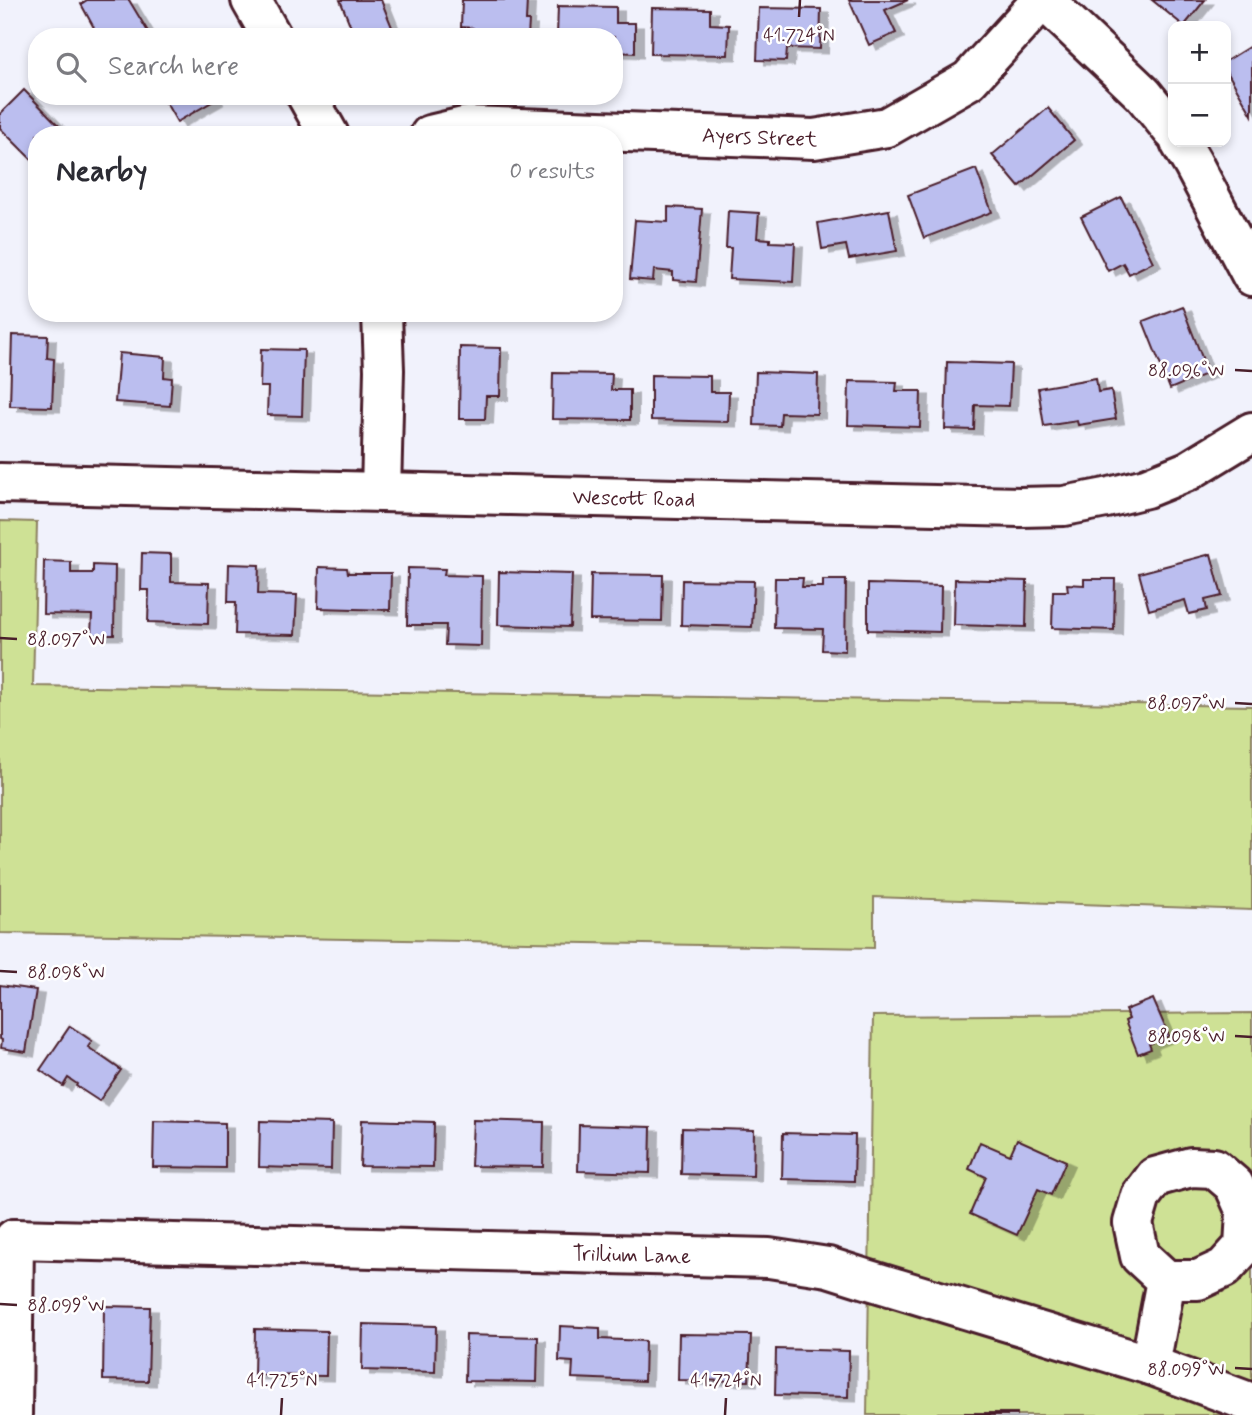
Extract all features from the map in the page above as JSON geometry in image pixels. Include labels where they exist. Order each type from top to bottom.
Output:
[{"type":"street","points":[[251,0],[267,28]]},
{"type":"street","points":[[1043,0],[1143,94],[1168,125]]},
{"type":"street","name":"Ayers Street","points":[[623,132],[814,139],[887,127],[970,80],[1043,0]]},
{"type":"street","points":[[312,105],[325,126]]},
{"type":"street","points":[[1184,147],[1240,225],[1252,276]]},
{"type":"street","points":[[381,492],[382,322]]},
{"type":"street","name":"Wescott Road","points":[[0,483],[1065,506],[1146,488],[1188,471],[1252,432]]},
{"type":"street","points":[[7,1229],[12,1415]]},
{"type":"street","name":"Trillium Lane","points":[[7,1229],[769,1258],[828,1267],[1150,1365],[1252,1403]]},
{"type":"street","points":[[1150,1365],[1166,1280]]},
{"type":"green space","points":[[0,521],[37,522],[33,686],[1252,706],[1252,910],[874,897],[874,948],[0,933]]},
{"type":"green space","points":[[1252,1013],[1252,1415],[867,1415],[873,1016]]},
{"type":"building","points":[[87,0],[129,0],[146,28],[94,28],[81,4]]},
{"type":"building","points":[[340,0],[381,0],[392,28],[351,28]]},
{"type":"building","points":[[462,0],[527,0],[526,21],[529,21],[529,28],[461,27]]},
{"type":"building","points":[[849,0],[908,0],[885,10],[896,33],[869,45]]},
{"type":"building","points":[[1152,0],[1205,0],[1188,21],[1178,21]]},
{"type":"building","points":[[558,6],[616,7],[616,23],[635,23],[635,53],[623,52],[623,28],[557,28]]},
{"type":"building","points":[[652,8],[710,9],[710,24],[729,25],[728,55],[651,54]]},
{"type":"building","points":[[759,8],[821,9],[820,49],[787,48],[786,61],[757,60]]},
{"type":"building","points":[[1252,45],[1252,115],[1231,79],[1231,58]]},
{"type":"building","points":[[24,90],[28,94],[28,105],[39,105],[59,126],[28,126],[28,156],[0,128],[0,114]]},
{"type":"building","points":[[167,105],[206,105],[177,122]]},
{"type":"building","points":[[1048,108],[1074,140],[1019,187],[992,155]]},
{"type":"building","points":[[976,169],[992,212],[924,238],[908,195]]},
{"type":"building","points":[[1121,197],[1153,262],[1129,274],[1123,263],[1108,271],[1081,217]]},
{"type":"building","points":[[668,207],[702,209],[696,282],[673,280],[673,272],[654,270],[653,281],[630,279],[635,220],[668,222]]},
{"type":"building","points":[[889,210],[897,251],[849,259],[846,245],[822,249],[818,223]]},
{"type":"building","points":[[728,211],[759,213],[757,238],[770,239],[770,242],[795,243],[793,282],[729,279],[731,248],[726,248]]},
{"type":"building","points":[[1182,306],[1208,373],[1170,389],[1143,321]]},
{"type":"building","points":[[12,335],[48,336],[47,358],[54,359],[52,407],[10,406]]},
{"type":"building","points":[[460,347],[501,348],[500,396],[486,396],[485,419],[459,419]]},
{"type":"building","points":[[261,349],[304,350],[302,416],[267,415],[268,387],[260,387]]},
{"type":"building","points":[[119,353],[165,357],[164,377],[172,378],[170,406],[115,402]]},
{"type":"building","points":[[947,362],[1011,364],[1009,406],[975,405],[974,430],[945,429]]},
{"type":"building","points":[[756,372],[818,374],[817,414],[781,413],[780,426],[754,425]]},
{"type":"building","points":[[553,373],[612,374],[611,390],[630,390],[630,420],[552,419]]},
{"type":"building","points":[[651,375],[710,376],[710,392],[729,392],[728,422],[651,420]]},
{"type":"building","points":[[1096,378],[1098,392],[1111,390],[1116,419],[1078,425],[1077,421],[1044,426],[1038,388]]},
{"type":"building","points":[[849,381],[897,382],[896,391],[921,391],[920,427],[848,425]]},
{"type":"building","points":[[142,553],[171,554],[171,582],[209,583],[208,624],[148,622],[149,590],[141,590]]},
{"type":"building","points":[[1211,554],[1222,596],[1205,600],[1207,610],[1189,614],[1185,600],[1149,610],[1139,573]]},
{"type":"building","points":[[44,561],[71,562],[71,573],[93,573],[93,565],[115,566],[114,635],[91,635],[92,615],[43,614]]},
{"type":"building","points":[[229,564],[259,565],[258,594],[297,595],[295,635],[235,634],[236,602],[228,602]]},
{"type":"building","points":[[319,567],[347,568],[348,573],[391,573],[390,610],[318,608]]},
{"type":"building","points":[[408,568],[445,569],[444,575],[482,576],[481,646],[445,645],[446,625],[407,625]]},
{"type":"building","points":[[499,572],[572,574],[570,627],[498,625]]},
{"type":"building","points":[[591,574],[663,575],[662,621],[590,620]]},
{"type":"building","points":[[775,578],[803,578],[802,587],[823,587],[823,580],[846,580],[845,651],[822,650],[823,629],[774,628]]},
{"type":"building","points":[[955,579],[1027,581],[1026,627],[954,625]]},
{"type":"building","points":[[1084,579],[1115,579],[1114,630],[1052,628],[1053,591],[1068,591],[1067,584],[1084,585]]},
{"type":"building","points":[[682,580],[754,581],[752,627],[681,625]]},
{"type":"building","points":[[868,584],[941,586],[940,632],[868,630]]},
{"type":"building","points":[[0,985],[36,990],[26,1052],[1,1048]]},
{"type":"building","points":[[1153,999],[1169,1036],[1149,1044],[1151,1049],[1138,1054],[1125,1021],[1129,1019],[1125,1010]]},
{"type":"building","points":[[70,1026],[92,1041],[88,1047],[121,1070],[99,1101],[68,1078],[63,1086],[40,1070]]},
{"type":"building","points":[[362,1120],[434,1122],[433,1167],[360,1166]]},
{"type":"building","points":[[473,1120],[544,1122],[543,1167],[471,1166]]},
{"type":"building","points":[[154,1121],[225,1123],[225,1168],[153,1167]]},
{"type":"building","points":[[260,1121],[332,1123],[331,1169],[259,1167]]},
{"type":"building","points":[[579,1125],[651,1127],[650,1173],[578,1171]]},
{"type":"building","points":[[682,1128],[754,1130],[753,1176],[681,1174]]},
{"type":"building","points":[[783,1133],[855,1135],[854,1181],[782,1179]]},
{"type":"building","points":[[1017,1139],[1066,1161],[1051,1195],[1038,1189],[1017,1235],[970,1214],[986,1177],[969,1169],[980,1142],[1010,1155]]},
{"type":"building","points":[[104,1306],[150,1307],[148,1381],[103,1380]]},
{"type":"building","points":[[363,1324],[436,1326],[435,1372],[362,1370]]},
{"type":"building","points":[[560,1326],[600,1328],[600,1339],[645,1341],[644,1381],[572,1378],[573,1362],[559,1361]]},
{"type":"building","points":[[255,1329],[327,1331],[326,1376],[254,1375]]},
{"type":"building","points":[[679,1334],[751,1335],[749,1381],[678,1380]]},
{"type":"building","points":[[466,1335],[538,1337],[537,1382],[465,1381]]},
{"type":"building","points":[[776,1349],[849,1351],[848,1397],[775,1395]]},
{"type":"building","points":[[1017,1413],[1017,1415],[938,1415]]}]
